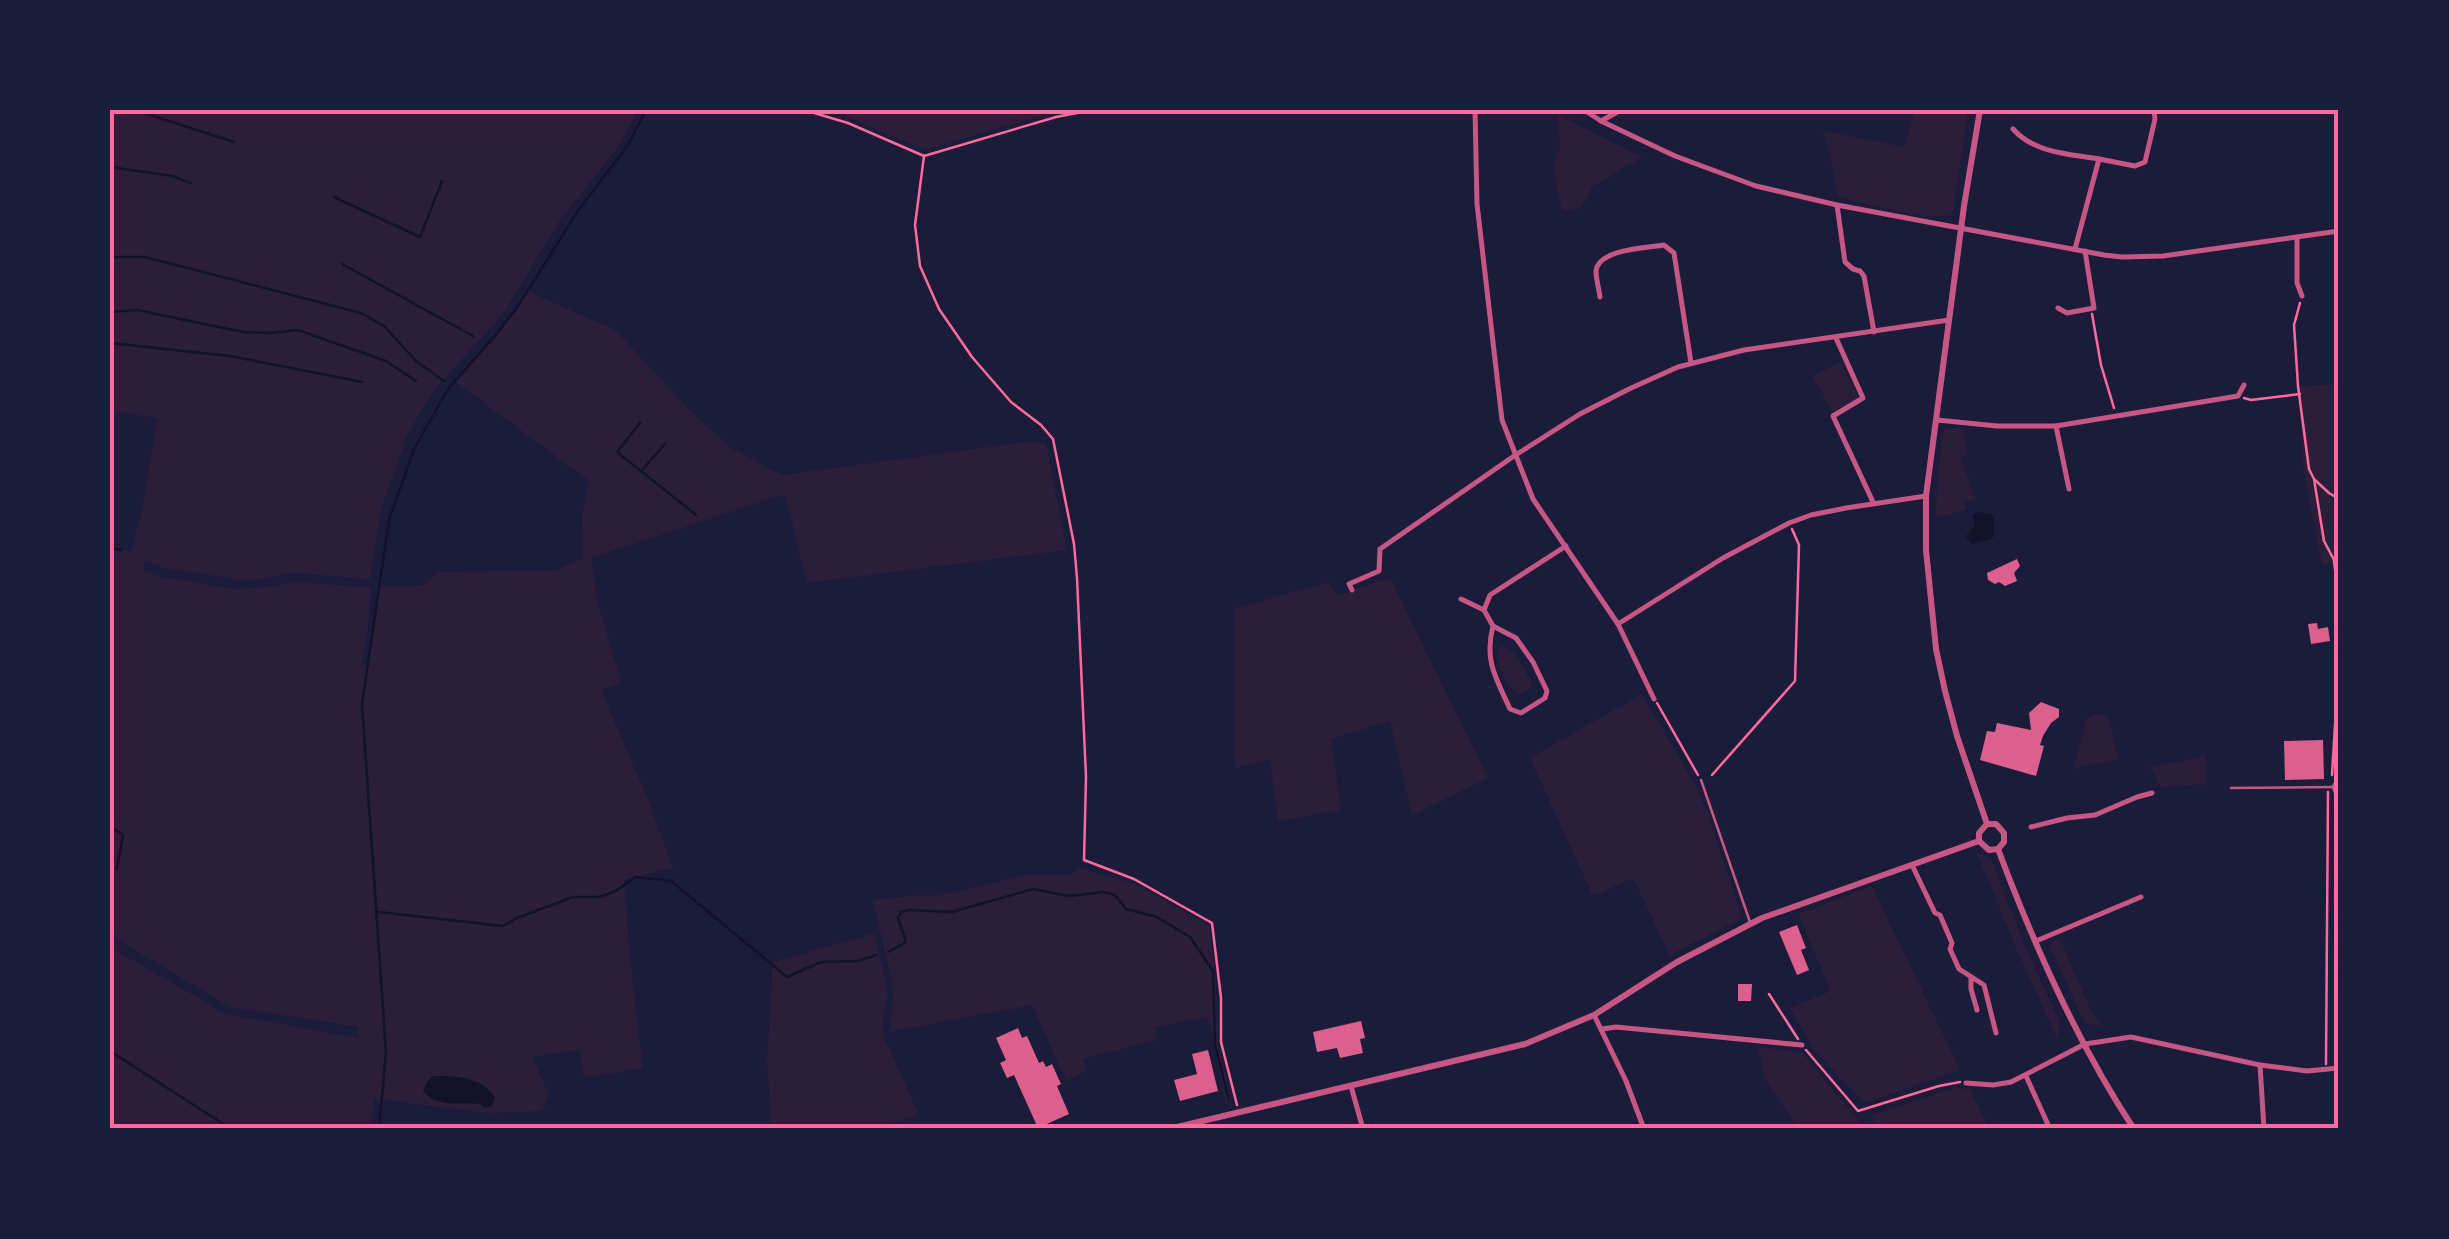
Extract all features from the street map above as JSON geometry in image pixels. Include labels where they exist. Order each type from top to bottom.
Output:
[{"type":"street","points":[[1475,110],[1477,204],[1502,420],[1533,498],[1618,624],[1654,699]]},
{"type":"street","points":[[1584,110],[1675,156],[1756,186],[1838,205],[2122,257],[2163,256],[2339,231]]},
{"type":"street","points":[[1597,116],[1621,110]]},
{"type":"street","points":[[1980,110],[1926,496],[1928,585],[1936,649],[1957,736],[1987,824]]},
{"type":"street","points":[[2013,128],[2040,149],[2135,166],[2144,162],[2154,110]]},
{"type":"street","points":[[2075,249],[2098,160]]},
{"type":"street","points":[[1838,205],[1846,262],[1864,276],[1874,332]]},
{"type":"street","points":[[2297,237],[2297,283],[2302,296]]},
{"type":"street","points":[[1600,297],[1596,268],[1601,260],[1615,253],[1664,245],[1674,253],[1691,362]]},
{"type":"street","points":[[2058,308],[2067,313],[2094,308],[2086,251]]},
{"type":"street","points":[[1352,590],[1350,584],[1379,571],[1380,549],[1514,456],[1629,388],[1691,362],[1744,350],[1949,320]]},
{"type":"street","points":[[1836,338],[1863,398],[1832,416],[1874,503]]},
{"type":"street","points":[[1937,420],[1984,426],[2056,426],[2238,396],[2244,385]]},
{"type":"street","points":[[2056,426],[2069,488]]},
{"type":"street","points":[[1618,624],[1723,558],[1789,523],[1811,515],[1926,496]]},
{"type":"street","points":[[1484,610],[1490,595],[1566,546]]},
{"type":"street","points":[[1461,599],[1484,610],[1493,626],[1516,638],[1547,690],[1544,698],[1521,713],[1510,709],[1490,664],[1488,644],[1493,626]]},
{"type":"street","points":[[2339,778],[2332,788],[2339,798]]},
{"type":"street","points":[[2031,827],[2095,814],[2152,793]]},
{"type":"street","points":[[1987,824],[1996,824],[2004,832],[2004,842],[1998,848],[1989,850],[1979,841],[1979,833],[1987,824]]},
{"type":"street","points":[[1169,1129],[1525,1044],[1594,1015],[1677,962],[1750,924],[1979,841]]},
{"type":"street","points":[[1998,848],[2084,1044],[2134,1129]]},
{"type":"street","points":[[1912,864],[1940,916],[1959,969],[1984,985],[1996,1033]]},
{"type":"street","points":[[2036,941],[2141,897]]},
{"type":"street","points":[[1971,977],[1976,1010]]},
{"type":"street","points":[[1594,1015],[1629,1087],[1644,1129]]},
{"type":"street","points":[[1602,1029],[1616,1027],[1802,1045]]},
{"type":"street","points":[[1966,1083],[2011,1082],[2084,1044],[2131,1037],[2260,1065],[2339,1068]]},
{"type":"street","points":[[2260,1065],[2264,1129]]},
{"type":"street","points":[[2026,1076],[2050,1129]]},
{"type":"street","points":[[1351,1086],[1363,1129]]},
{"type":"lane","points":[[1701,780],[1750,924]]},
{"type":"lane","points":[[2232,788],[2332,788]]},
{"type":"path","points":[[804,110],[848,122],[924,156],[1093,110]]},
{"type":"path","points":[[924,156],[915,225],[920,266],[939,309],[972,357],[1052,439],[1074,544],[1086,778],[1084,860],[1134,878],[1212,923],[1222,1042],[1238,1111]]},
{"type":"path","points":[[2302,296],[2294,325],[2300,394],[2309,469],[2324,541],[2334,560],[2339,605]]},
{"type":"path","points":[[2094,308],[2101,365],[2116,418]]},
{"type":"path","points":[[2238,396],[2251,400],[2300,394]]},
{"type":"path","points":[[2314,479],[2339,499]]},
{"type":"path","points":[[1712,775],[1795,681],[1799,545],[1789,523]]},
{"type":"path","points":[[2326,1070],[2328,793],[2332,788],[2339,659]]},
{"type":"path","points":[[1654,699],[1701,780]]},
{"type":"path","points":[[1769,994],[1802,1045],[1858,1111],[1940,1086],[1966,1083]]},
{"type":"shaded area","points":[[110,110],[638,110],[618,147],[560,220],[505,311],[435,389],[407,435],[381,510],[370,579],[292,573],[240,580],[144,561],[144,571],[162,577],[235,589],[293,582],[371,587],[361,665],[368,665],[379,586],[424,585],[437,572],[555,570],[582,559],[583,511],[589,481],[455,381],[495,336],[527,291],[615,330],[729,447],[782,475],[1033,441],[1046,444],[1067,550],[807,583],[785,494],[591,558],[598,605],[622,682],[601,690],[673,868],[624,880],[643,1069],[584,1077],[580,1050],[532,1057],[549,1094],[542,1111],[489,1113],[375,1099],[370,1129],[110,1129],[110,947],[226,1014],[359,1038],[358,1027],[230,1007],[110,935],[110,548],[131,551],[143,507],[157,418],[110,411]]},
{"type":"shaded area","points":[[830,110],[1062,110],[925,150]]},
{"type":"shaded area","points":[[1913,110],[1968,110],[1951,215],[1910,214],[1838,197],[1823,131],[1905,147]]},
{"type":"shaded area","points":[[1558,115],[1642,157],[1593,186],[1580,208],[1563,211],[1555,173],[1560,150]]},
{"type":"shaded area","points":[[1841,362],[1859,398],[1832,412],[1813,376]]},
{"type":"shaded area","points":[[2339,384],[2339,562],[2322,564],[2304,473],[2298,386]]},
{"type":"shaded area","points":[[1963,429],[1968,455],[1961,457],[1975,499],[1965,502],[1966,510],[1935,518],[1942,433]]},
{"type":"shaded area","points":[[1972,515],[1994,515],[1993,538],[1971,544],[1966,536],[1975,526]]},
{"type":"shaded area","points":[[1390,578],[1488,778],[1412,815],[1390,721],[1331,739],[1341,810],[1278,821],[1270,759],[1235,768],[1235,608],[1329,582],[1336,595]]},
{"type":"shaded area","points":[[1500,645],[1516,656],[1532,687],[1518,695],[1508,685],[1496,658]]},
{"type":"shaded area","points":[[1642,694],[1708,814],[1742,918],[1670,955],[1633,878],[1593,896],[1530,758]]},
{"type":"shaded area","points":[[2105,715],[2109,720],[2118,759],[2073,769],[2087,719]]},
{"type":"shaded area","points":[[2206,756],[2207,784],[2161,787],[2150,767]]},
{"type":"shaded area","points":[[1977,853],[1992,861],[2059,1020],[2058,1040],[2017,950]]},
{"type":"shaded area","points":[[1080,868],[1135,884],[1210,926],[1218,1044],[1232,1102],[1226,1104],[1208,1017],[1155,1027],[1157,1040],[1083,1059],[1087,1071],[1066,1081],[1032,1005],[889,1032],[892,982],[873,900],[936,896],[1031,874],[1067,875]]},
{"type":"shaded area","points":[[1872,886],[1960,1070],[1865,1103],[1814,1050],[1790,1008],[1831,991],[1798,914]]},
{"type":"shaded area","points":[[874,933],[888,992],[883,1035],[919,1115],[881,1129],[771,1129],[767,1060],[773,962]]},
{"type":"shaded area","points":[[2059,937],[2093,1015],[2102,1026],[2088,1024],[2082,1017],[2050,945]]},
{"type":"shaded area","points":[[1758,1047],[1802,1052],[1865,1129],[1798,1129],[1765,1079]]},
{"type":"shaded area","points":[[434,1076],[476,1082],[495,1097],[492,1106],[435,1100],[423,1091]]},
{"type":"shaded area","points":[[1955,1088],[1970,1089],[1989,1129],[1880,1129],[1870,1115]]},
{"type":"building","points":[[2017,559],[2017,581],[2005,586],[1988,580],[1987,573]]},
{"type":"building","points":[[2317,623],[2318,629],[2328,627],[2330,641],[2311,644],[2308,624]]},
{"type":"building","points":[[2041,702],[2059,709],[2059,717],[2043,736],[2036,776],[1980,760],[1987,731],[1995,732],[1997,723],[2031,730],[2029,713]]},
{"type":"building","points":[[2323,740],[2324,779],[2285,780],[2284,741]]},
{"type":"building","points":[[1797,925],[1809,970],[1797,975],[1779,932]]},
{"type":"building","points":[[1738,984],[1752,984],[1751,1001],[1738,1001]]},
{"type":"building","points":[[1361,1021],[1363,1053],[1340,1058],[1337,1048],[1317,1052],[1313,1032]]},
{"type":"building","points":[[1018,1028],[1022,1038],[1027,1036],[1039,1063],[1043,1061],[1046,1067],[1052,1064],[1069,1114],[1038,1128],[1014,1075],[1007,1078],[1000,1063],[1006,1060],[996,1038]]},
{"type":"building","points":[[1208,1050],[1218,1091],[1180,1101],[1174,1080],[1197,1074],[1192,1054]]},
{"type":"waterway","points":[[135,110],[234,142]]},
{"type":"waterway","points":[[379,1129],[386,1052],[362,704],[389,520],[414,449],[448,389],[516,309],[578,211],[628,145],[646,110]]},
{"type":"waterway","points":[[110,167],[172,176],[191,183]]},
{"type":"waterway","points":[[334,197],[420,237],[442,181]]},
{"type":"waterway","points":[[110,257],[145,257],[361,313],[384,326],[416,361],[444,381]]},
{"type":"waterway","points":[[342,264],[473,336]]},
{"type":"waterway","points":[[110,312],[137,310],[243,332],[298,330],[386,361],[416,381]]},
{"type":"waterway","points":[[110,343],[230,356],[362,382]]},
{"type":"waterway","points":[[640,423],[617,452],[696,515]]},
{"type":"waterway","points":[[643,469],[665,444]]},
{"type":"waterway","points":[[110,548],[121,550]]},
{"type":"waterway","points":[[110,826],[123,835],[117,869]]},
{"type":"waterway","points":[[379,912],[503,926],[573,897],[599,897],[616,891],[635,877],[671,881],[787,977],[821,962],[859,961],[876,955]]},
{"type":"waterway","points":[[888,952],[906,942],[898,918],[901,912],[952,912],[1033,889],[1069,896],[1104,892],[1115,895],[1126,909],[1157,917],[1190,937],[1213,971],[1215,1044],[1229,1100]]},
{"type":"waterway","points":[[110,1051],[231,1129]]}]
